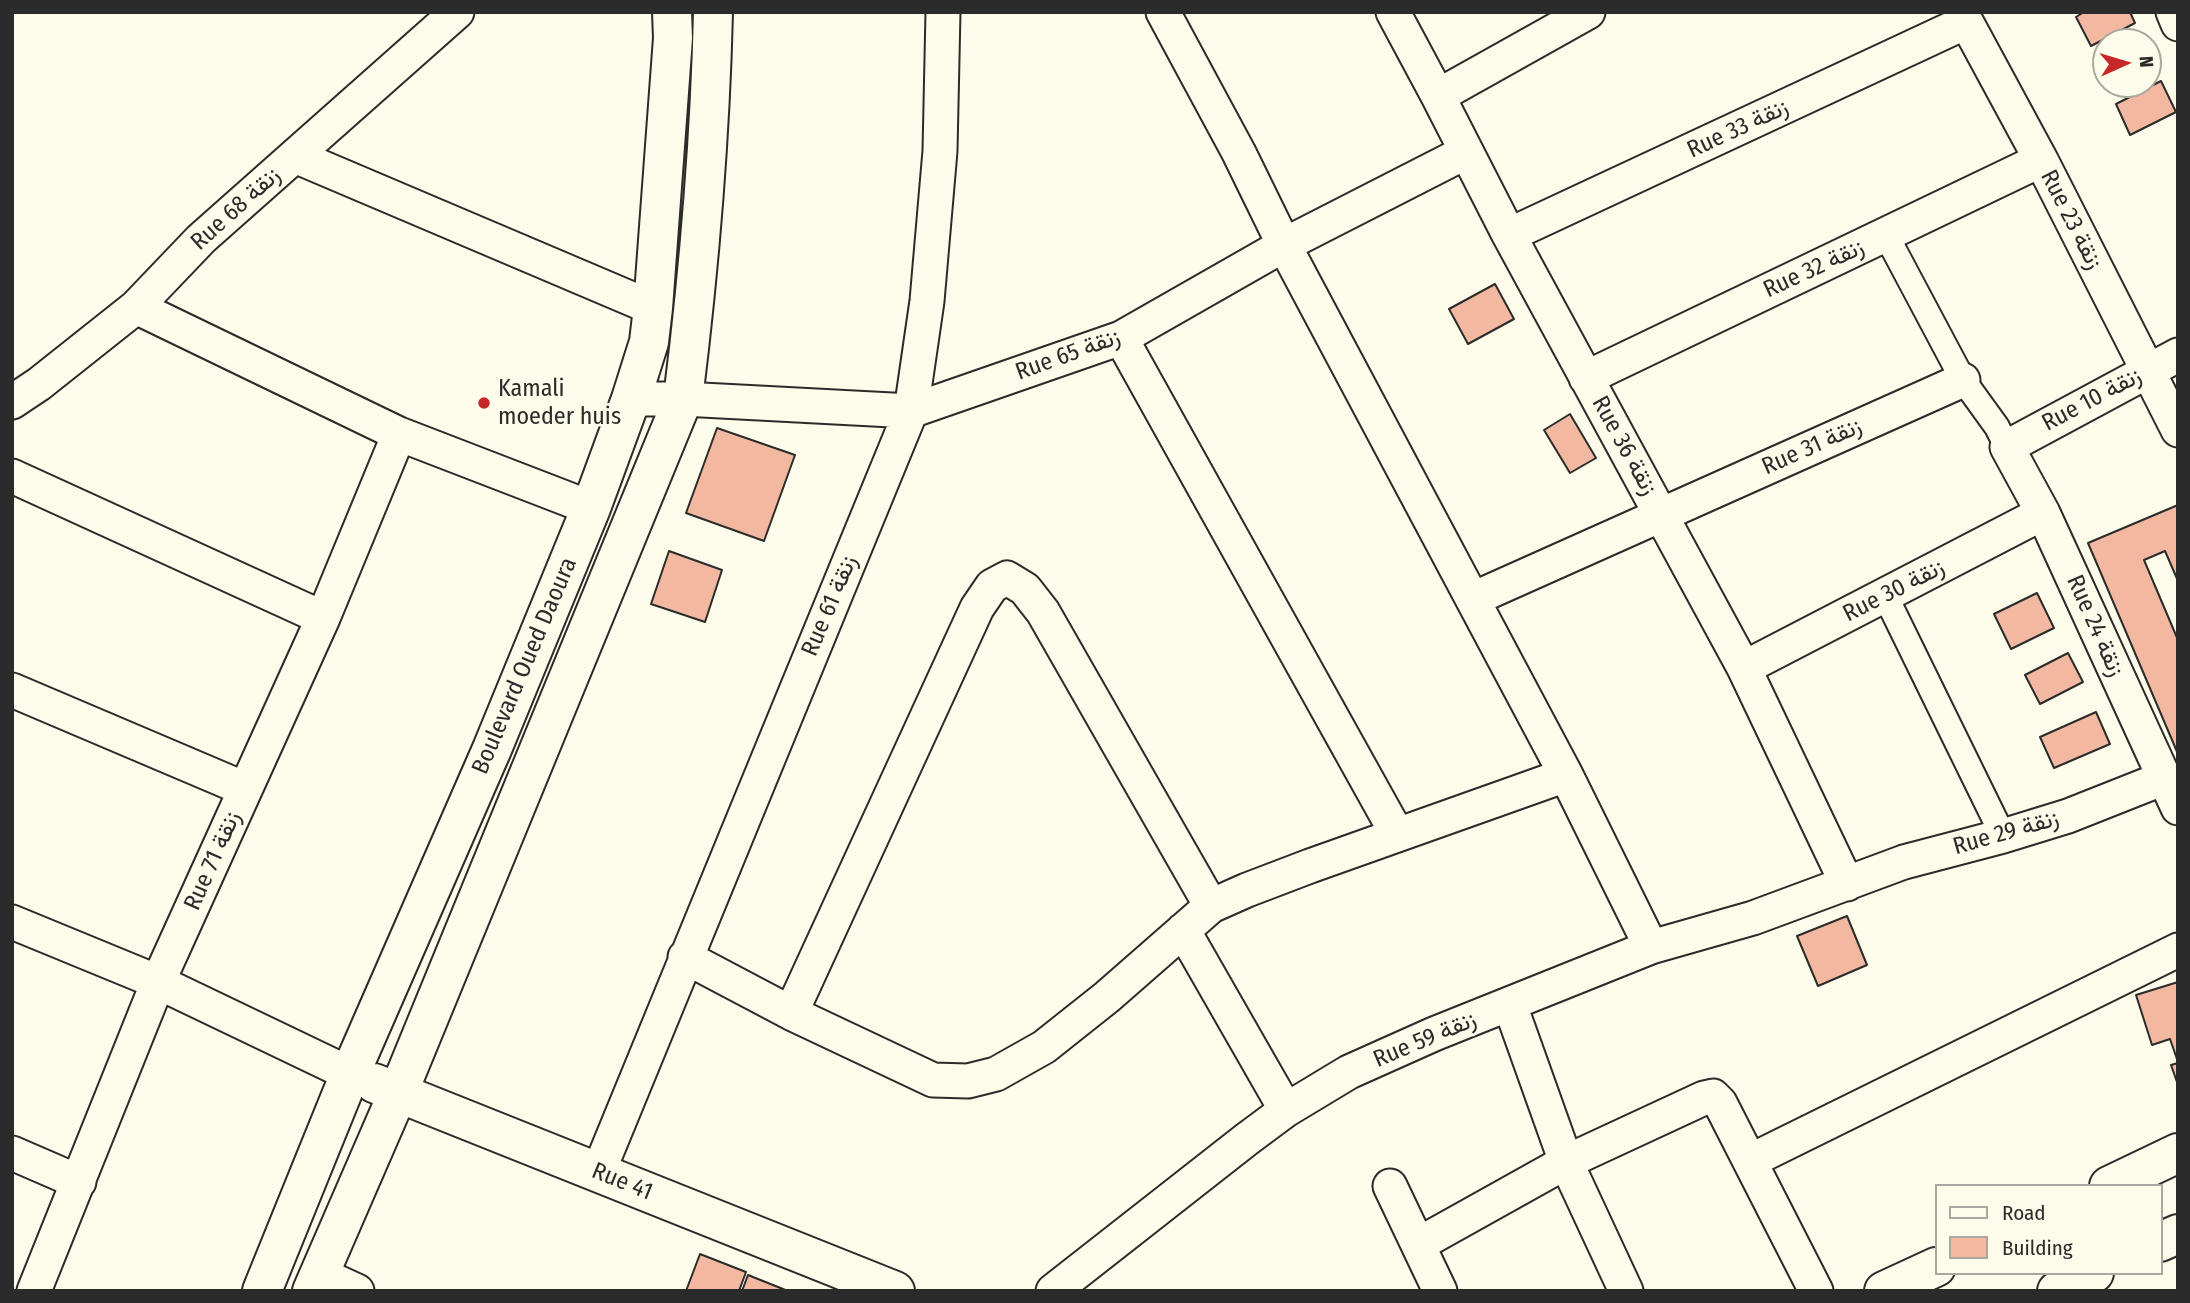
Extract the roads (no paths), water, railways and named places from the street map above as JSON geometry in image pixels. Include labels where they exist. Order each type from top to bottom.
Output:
[{"type":"street","name":"Rue 68 زنقة","points":[[12,402],[39,384],[136,307],[201,239],[457,12]]},
{"type":"street","name":"Boulevard Oued Daoura","points":[[262,1291],[350,1074],[492,749],[591,508],[631,399],[649,342],[653,308],[673,38],[672,12]]},
{"type":"street","name":"Boulevard Oued Daoura","points":[[316,1282],[398,1093],[683,399],[696,293],[709,136],[713,12]]},
{"type":"street","name":"Rue 61 زنقة","points":[[598,1172],[911,411],[927,301],[939,164],[943,12]]},
{"type":"street","points":[[1163,12],[1566,775],[1651,947]]},
{"type":"street","name":"Rue 36 زنقة","points":[[1393,12],[1509,235],[1744,668],[1847,884]]},
{"type":"street","points":[[1438,96],[1544,22],[1588,12]]},
{"type":"street","points":[[2172,12],[2178,24]]},
{"type":"street","name":"Rue 23 زنقة","points":[[1964,17],[2041,160],[2178,430]]},
{"type":"street","name":"Rue 33 زنقة","points":[[1509,235],[1964,17]]},
{"type":"street","name":"Rue 65 زنقة","points":[[631,399],[683,399],[911,411],[1121,338],[1284,245],[1466,152]]},
{"type":"street","points":[[295,156],[653,308]]},
{"type":"street","name":"Rue 32 زنقة","points":[[1586,378],[2041,160]]},
{"type":"street","points":[[1886,235],[1963,380],[1997,427],[2007,446]]},
{"type":"street","points":[[136,307],[398,434],[591,508]]},
{"type":"street","points":[[1121,338],[1398,834]]},
{"type":"street","name":"Rue 10 زنقة","points":[[2007,446],[2178,355]]},
{"type":"street","name":"Rue 31 زنقة","points":[[1473,599],[1963,380]]},
{"type":"street","name":"Rue 71 زنقة","points":[[34,1291],[158,982],[323,618],[398,434]]},
{"type":"street","name":"Rue 24 زنقة","points":[[2007,446],[2043,513],[2178,808]]},
{"type":"street","points":[[12,476],[323,618]]},
{"type":"street","name":"Rue 30 زنقة","points":[[1744,668],[2043,513]]},
{"type":"street","points":[[791,1013],[976,608],[992,586],[1007,578],[1025,589],[1042,612],[1211,906]]},
{"type":"street","points":[[1885,595],[2003,836]]},
{"type":"street","points":[[12,690],[245,789]]},
{"type":"street","points":[[685,957],[791,1013],[933,1080],[968,1081],[996,1074],[1044,1047],[1107,997],[1211,906],[1398,834],[1566,775]]},
{"type":"street","name":"Rue 29 زنقة","points":[[1847,884],[1905,862],[2067,816],[2164,778]]},
{"type":"street","name":"Rue 59 زنقة","points":[[1053,1291],[1286,1110],[1349,1072],[1434,1034],[1651,947],[1753,918],[1847,884]]},
{"type":"street","points":[[12,922],[158,982],[350,1074]]},
{"type":"street","points":[[1183,930],[1286,1110]]},
{"type":"street","points":[[1750,1161],[2178,950]]},
{"type":"street","points":[[1510,1005],[1566,1162],[1626,1291]]},
{"type":"street","name":"Rue 41","points":[[350,1074],[895,1291]]},
{"type":"street","points":[[1419,1244],[1566,1162],[1713,1096],[1720,1103],[1816,1291]]},
{"type":"street","points":[[12,1153],[79,1182]]},
{"type":"street","points":[[2113,1184],[2178,1153]]},
{"type":"street","points":[[1390,1186],[1440,1291]]},
{"type":"street","points":[[2162,1241],[2178,1234]]},
{"type":"street","points":[[1884,1291],[1934,1268]]},
{"type":"street","points":[[2057,1291],[2090,1275]]},
{"type":"street","points":[[316,1282],[357,1291]]},
{"type":"place","name":"Kamali moeder huis","points":[[484,403]]}]
